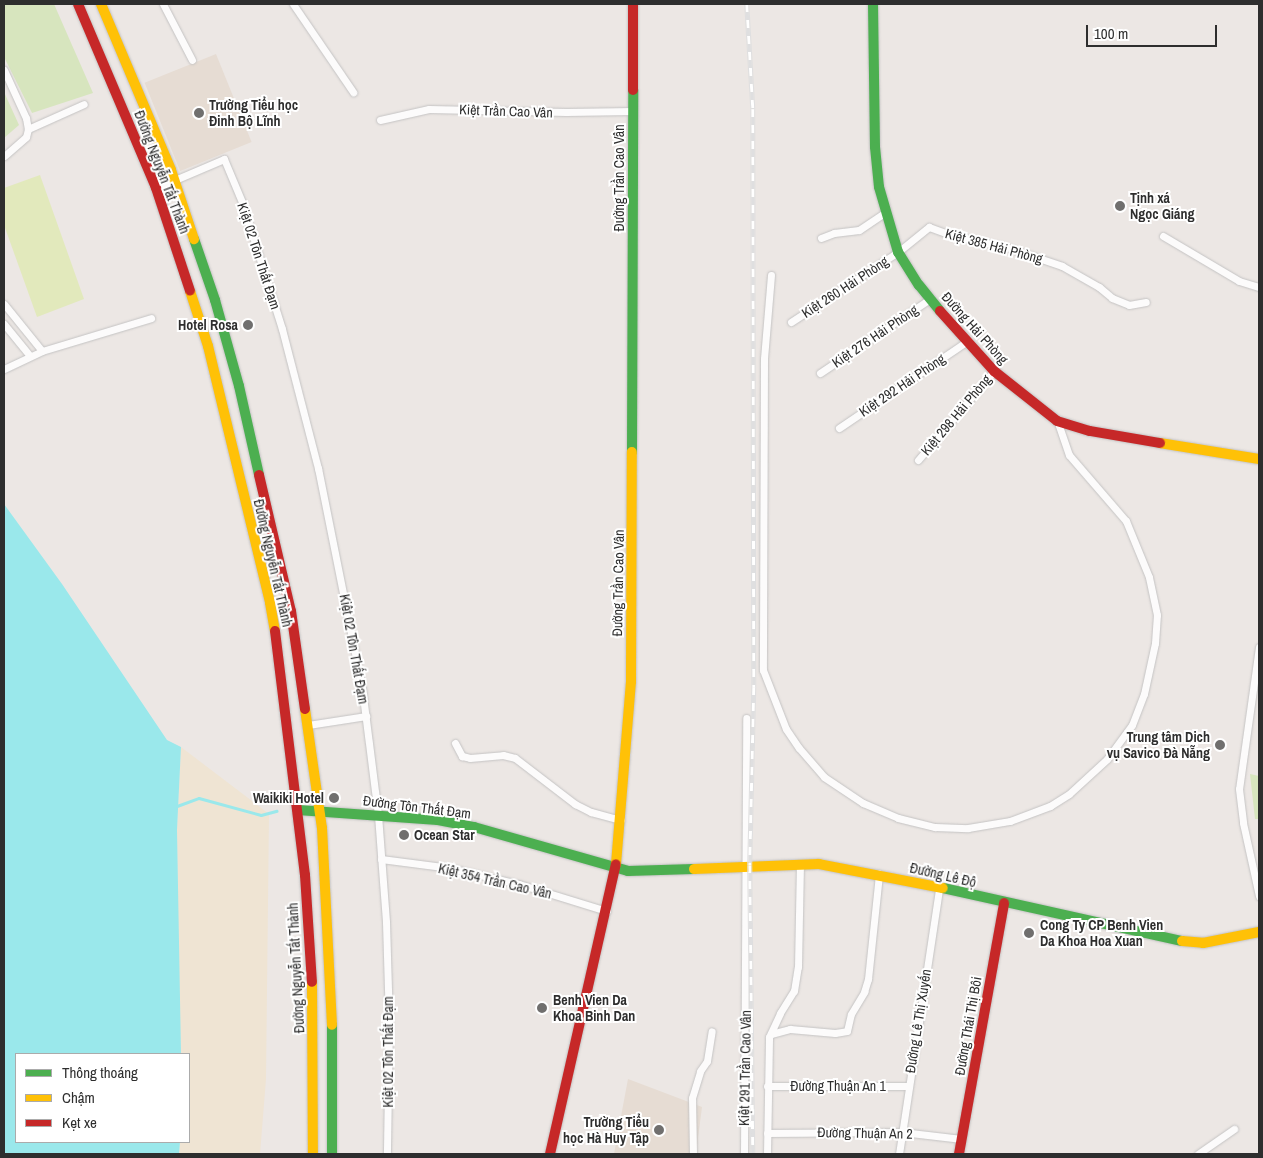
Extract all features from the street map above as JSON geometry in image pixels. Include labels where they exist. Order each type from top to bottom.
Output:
[{"type":"main road","name":"Đường Nguyễn Tất Thành","points":[[78,4],[156,188],[208,346],[270,603],[281,670],[305,875],[313,1005],[313,1154]]},
{"type":"main road","name":"Đường Nguyễn Tất Thành","points":[[102,4],[174,179],[215,300],[239,386],[291,611],[320,811],[332,1004],[332,1154]]},
{"type":"main road","name":"Đường Trần Cao Vân","points":[[550,1154],[616,869],[631,682],[633,4]]},
{"type":"main road","name":"Đường Hải Phòng","points":[[873,4],[875,147],[879,187],[898,252],[919,285],[966,342],[994,371],[1028,400],[1058,420],[1090,431],[1259,459]]},
{"type":"main road","points":[[240,481],[259,474]]},
{"type":"main road","name":"Đường Tôn Thất Đạm","points":[[298,810],[438,820],[474,827],[616,869]]},
{"type":"main road","name":"Đường Lê Độ","points":[[616,869],[628,871],[745,865],[819,864],[879,874],[1004,903],[1189,942],[1202,943],[1259,932]]},
{"type":"main road","name":"Đường Thái Thị Bôi","points":[[959,1154],[1004,903]]},
{"type":"main road","points":[[313,1142],[332,1142]]},
{"type":"street","points":[[163,4],[192,60]]},
{"type":"street","points":[[293,4],[353,92]]},
{"type":"street","points":[[4,70],[26,118],[28,129],[26,137],[4,156]]},
{"type":"street","points":[[28,129],[84,104]]},
{"type":"street","name":"Kiệt Trần Cao Vân","points":[[380,120],[429,109],[566,112],[633,111]]},
{"type":"street","name":"Kiệt 02 Tôn Thất Đạm","points":[[174,179],[224,159],[242,202],[282,329],[318,468],[351,627],[366,716],[378,815],[389,1015],[387,1154]]},
{"type":"street","points":[[156,188],[174,179]]},
{"type":"street","points":[[821,238],[859,230],[886,212]]},
{"type":"street","name":"Kiệt 385 Hải Phòng","points":[[898,252],[928,227],[954,236],[1006,247],[1062,266],[1098,287],[1112,298],[1129,305],[1146,302]]},
{"type":"street","points":[[1163,236],[1239,281],[1259,287]]},
{"type":"street","name":"Kiệt 260 Hải Phòng","points":[[791,322],[898,252]]},
{"type":"street","points":[[771,276],[764,352],[763,670],[778,712],[800,748],[824,777],[864,803],[898,818],[935,827],[968,828],[1010,821],[1050,806],[1074,790],[1107,759],[1132,725],[1144,694],[1156,643],[1157,615],[1149,576],[1126,521],[1068,456],[1058,420]]},
{"type":"street","name":"Kiệt 276 Hải Phòng","points":[[820,374],[931,298]]},
{"type":"street","points":[[4,304],[42,352]]},
{"type":"street","points":[[4,369],[30,356],[151,318]]},
{"type":"street","points":[[4,324],[30,356]]},
{"type":"street","name":"Kiệt 292 Hải Phòng","points":[[839,428],[966,342]]},
{"type":"street","name":"Kiệt 298 Hải Phòng","points":[[918,460],[994,371]]},
{"type":"street","points":[[1259,647],[1257,681],[1239,789],[1243,823],[1259,896]]},
{"type":"street","points":[[308,725],[366,716]]},
{"type":"street","name":"Kiệt 291 Trần Cao Vân","points":[[744,1154],[746,718]]},
{"type":"street","points":[[456,743],[462,756],[470,758],[503,755],[516,758],[575,804],[591,812],[621,820]]},
{"type":"street","name":"Kiệt 354 Trần Cao Vân","points":[[381,859],[450,868],[519,884],[607,911]]},
{"type":"street","points":[[767,1154],[767,1086],[770,1034],[780,1013],[794,991],[798,967],[800,864]]},
{"type":"street","points":[[770,1034],[790,1029],[835,1033],[847,1031],[851,1014],[864,992],[868,979],[879,874]]},
{"type":"street","name":"Đường Lê Thị Xuyến","points":[[899,1154],[939,888]]},
{"type":"street","points":[[693,1154],[692,1098],[700,1071],[707,1061],[712,1031]]},
{"type":"street","name":"Đường Thuận An 1","points":[[767,1086],[908,1086]]},
{"type":"street","points":[[1198,1154],[1234,1129]]},
{"type":"street","name":"Đường Thuận An 2","points":[[768,1133],[902,1132],[962,1139]]},
{"type":"shaded area","name":"Trường Tiểu học Đinh Bộ Lĩnh","points":[[216,54],[252,142],[180,171],[145,83]]},
{"type":"shaded area","name":"Trường Tiểu học Hà Huy Tập","points":[[628,1079],[702,1107],[696,1154],[614,1154]]},
{"type":"green space","points":[[4,4],[54,4],[93,93],[32,113],[4,57]]},
{"type":"green space","points":[[4,92],[19,125],[4,138]]},
{"type":"green space","points":[[40,175],[84,299],[37,317],[4,225],[4,188]]},
{"type":"green space","points":[[1250,774],[1259,776],[1259,819],[1255,819]]},
{"type":"sand","points":[[181,747],[269,814],[266,1079],[260,1154],[179,1154],[180,1143],[190,1143],[190,1053],[181,1053],[177,830]]},
{"type":"water","points":[[4,504],[62,584],[167,740],[181,747],[177,830],[181,1053],[15,1053],[15,1143],[180,1143],[179,1154],[4,1154]]},
{"type":"waterway","points":[[177,806],[199,798],[261,815],[276,811]]},
{"type":"railway","points":[[747,4],[753,109],[754,687],[750,865],[753,1154]]},
{"type":"traffic: fast","points":[[873,4],[875,147],[879,187],[898,252],[919,285],[940,311]]},
{"type":"traffic: fast","points":[[632,452],[633,90]]},
{"type":"traffic: fast","points":[[194,239],[215,300],[239,386],[259,475]]},
{"type":"traffic: fast","points":[[298,810],[438,820],[474,827],[628,871],[694,869]]},
{"type":"traffic: fast","points":[[943,888],[1182,941]]},
{"type":"traffic: fast","points":[[332,1025],[332,1154]]},
{"type":"traffic: slow","points":[[101,4],[171,170],[194,239]]},
{"type":"traffic: slow","points":[[190,291],[208,346],[270,603],[275,631]]},
{"type":"traffic: slow","points":[[1160,443],[1259,459]]},
{"type":"traffic: slow","points":[[616,864],[631,682],[632,452]]},
{"type":"traffic: slow","points":[[305,709],[322,828],[332,1025]]},
{"type":"traffic: slow","points":[[694,869],[819,864],[943,888]]},
{"type":"traffic: slow","points":[[1182,941],[1203,943],[1259,932]]},
{"type":"traffic: slow","points":[[312,982],[313,1154]]},
{"type":"traffic: jam","points":[[78,4],[156,188],[190,291]]},
{"type":"traffic: jam","points":[[633,4],[633,90]]},
{"type":"traffic: jam","points":[[940,311],[994,371],[1057,421],[1090,431],[1160,443]]},
{"type":"traffic: jam","points":[[259,475],[291,611],[305,709]]},
{"type":"traffic: jam","points":[[275,631],[305,875],[312,982]]},
{"type":"traffic: jam","points":[[550,1154],[616,864]]},
{"type":"traffic: jam","points":[[959,1154],[1004,903]]},
{"type":"place","name":"Trường Tiểu học Đinh Bộ Lĩnh","points":[[199,113]]},
{"type":"place","name":"Tịnh xá Ngọc Giáng","points":[[1120,206]]},
{"type":"place","name":"Hotel Rosa","points":[[248,325]]},
{"type":"place","name":"Trung tâm Dịch vụ Savico Đà Nẵng","points":[[1220,745]]},
{"type":"place","name":"Waikiki Hotel","points":[[334,798]]},
{"type":"place","name":"Ocean Star","points":[[404,835]]},
{"type":"place","name":"Cong Ty CP Benh Vien Da Khoa Hoa Xuan","points":[[1029,933]]},
{"type":"place","name":"Benh Vien Da Khoa Binh Dan","points":[[542,1008]]},
{"type":"place","name":"Trường Tiểu học Hà Huy Tập","points":[[659,1130]]}]
